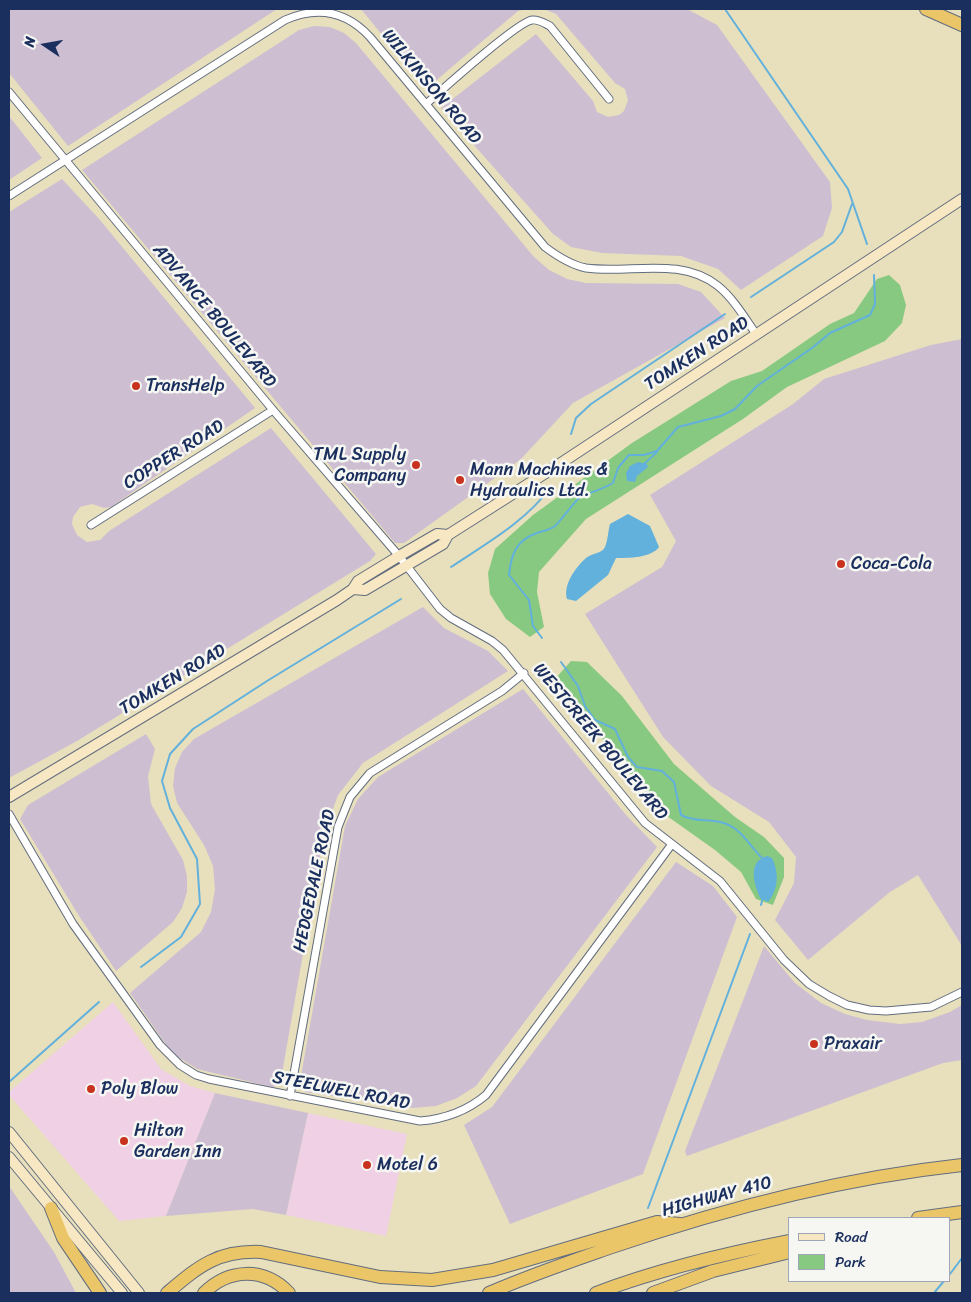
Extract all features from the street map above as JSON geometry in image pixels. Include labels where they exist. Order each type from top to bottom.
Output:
[{"type":"highway","points":[[926,9],[962,25]]},
{"type":"highway","name":"HIGHWAY 410","points":[[489,1293],[524,1278],[680,1224],[815,1190],[911,1171],[962,1166]]},
{"type":"highway","points":[[51,1208],[63,1238],[100,1293]]},
{"type":"highway","points":[[925,1217],[962,1212]]},
{"type":"highway","points":[[167,1293],[200,1265],[228,1254],[241,1252],[261,1252],[387,1279],[432,1280],[493,1270],[657,1222],[680,1224]]},
{"type":"highway","points":[[596,1293],[648,1273],[723,1254],[788,1240]]},
{"type":"highway","points":[[653,1293],[713,1271],[788,1252]]},
{"type":"highway","points":[[204,1293],[219,1281],[245,1273],[260,1274],[273,1279],[289,1293]]},
{"type":"main road","name":"TOMKEN ROAD","points":[[353,589],[365,590],[443,544],[448,535],[555,467],[962,199]]},
{"type":"main road","name":"TOMKEN ROAD","points":[[9,797],[353,589],[358,581],[398,556],[437,534],[448,535]]},
{"type":"main road","points":[[9,1132],[138,1293]]},
{"type":"main road","points":[[9,1157],[122,1293]]},
{"type":"street","name":"WILKINSON ROAD","points":[[9,196],[285,20],[299,14],[318,11],[334,12],[353,21],[370,37],[545,247],[555,254],[586,268],[666,268],[696,274],[718,286],[756,334]]},
{"type":"street","points":[[426,104],[508,35],[531,20],[538,20],[550,26],[609,99]]},
{"type":"street","name":"ADVANCE BOULEVARD","points":[[9,92],[273,410],[398,556]]},
{"type":"street","name":"COPPER ROAD","points":[[91,524],[273,410]]},
{"type":"street","name":"WESTCREEK BOULEVARD","points":[[398,556],[440,609],[451,618],[492,641],[524,673],[645,823],[720,880],[784,960],[810,984],[829,996],[869,1010],[911,1011],[931,1007],[962,992]]},
{"type":"street","name":"HEDGEDALE ROAD","points":[[290,1096],[338,827],[350,797],[370,773],[502,690],[524,673]]},
{"type":"street","name":"STEELWELL ROAD","points":[[9,814],[73,924],[171,1057],[196,1075],[209,1079],[420,1121],[438,1120],[474,1105],[490,1089],[672,844]]},
{"type":"shaded area","points":[[9,9],[277,9],[68,146],[9,73]]},
{"type":"shaded area","points":[[361,9],[528,9],[518,11],[426,89]]},
{"type":"shaded area","points":[[544,9],[687,9],[717,25],[830,182],[832,208],[823,236],[741,290],[718,269],[681,256],[602,253],[571,247],[553,234],[441,108],[536,34],[593,101],[597,112],[608,117],[619,115],[624,111],[628,100],[625,89],[615,83],[556,14]]},
{"type":"shaded area","points":[[314,26],[330,27],[344,33],[356,43],[534,257],[549,270],[567,279],[586,283],[678,284],[701,292],[725,318],[573,403],[520,460],[404,543],[395,543],[82,170],[299,30]]},
{"type":"shaded area","points":[[9,116],[42,158],[9,180]]},
{"type":"shaded area","points":[[62,179],[100,220],[255,408],[111,507],[104,508],[92,504],[80,507],[73,517],[72,524],[77,535],[87,542],[100,540],[109,531],[271,428],[376,554],[370,561],[77,741],[9,778],[9,212]]},
{"type":"shaded area","points":[[962,339],[962,946],[918,875],[890,892],[808,960],[775,920],[794,883],[796,857],[769,822],[711,786],[663,737],[585,614],[662,567],[676,541],[650,495],[793,404],[824,379],[931,345]]},
{"type":"shaded area","points":[[423,607],[444,628],[488,651],[508,671],[363,763],[338,795],[324,834],[280,1085],[272,1087],[197,1069],[178,1057],[167,1046],[130,993],[201,932],[211,912],[215,889],[213,866],[204,845],[177,803],[173,786],[175,768],[182,752],[194,739]]},
{"type":"shaded area","points":[[523,689],[626,815],[657,847],[476,1086],[457,1098],[436,1106],[413,1108],[305,1092],[300,1082],[345,826],[358,799],[378,777]]},
{"type":"shaded area","points":[[146,734],[155,749],[148,776],[151,804],[183,860],[187,876],[187,892],[182,908],[173,922],[116,971],[79,916],[20,819],[28,805]]},
{"type":"shaded area","points":[[676,862],[713,886],[737,917],[643,1174],[510,1224],[464,1125],[492,1107]]},
{"type":"shaded area","points":[[764,946],[795,983],[821,1003],[845,1014],[867,1020],[900,1024],[922,1022],[950,1012],[962,1005],[962,1060],[943,1063],[687,1156],[685,1151]]},
{"type":"shaded area","points":[[113,1002],[161,1069],[190,1086],[215,1093],[166,1216],[119,1221],[9,1095],[9,1092]]},
{"type":"shaded area","points":[[215,1093],[308,1113],[286,1215],[253,1209],[166,1216]]},
{"type":"shaded area","points":[[308,1113],[407,1134],[386,1236],[286,1215]]},
{"type":"shaded area","points":[[9,1186],[54,1252],[76,1293],[9,1293]]},
{"type":"green space","points":[[889,275],[900,285],[906,305],[902,323],[885,341],[787,387],[743,419],[586,519],[539,572],[537,592],[544,627],[530,637],[506,619],[490,594],[488,573],[495,549],[533,515],[632,443],[731,381],[762,371],[830,324],[854,313],[877,279]]},
{"type":"green space","points":[[571,661],[587,662],[622,696],[674,764],[735,817],[764,837],[784,858],[784,877],[773,905],[756,899],[741,872],[715,850],[667,816],[638,784],[555,679]]},
{"type":"water","points":[[638,462],[647,464],[648,467],[637,476],[635,482],[627,481],[626,473],[630,466]]},
{"type":"water","points":[[628,514],[650,526],[659,547],[645,555],[616,558],[608,575],[576,601],[567,599],[568,583],[574,572],[588,556],[604,549],[610,524]]},
{"type":"water","points":[[767,856],[772,858],[777,875],[774,892],[768,902],[760,898],[754,880],[754,868],[761,859]]},
{"type":"waterway","points":[[725,9],[848,189],[867,244]]},
{"type":"waterway","points":[[751,297],[834,242],[842,232],[852,204]]},
{"type":"waterway","points":[[542,638],[533,626],[529,600],[509,575],[511,561],[519,544],[530,536],[555,526],[580,497],[613,483],[618,468],[629,455],[644,455],[657,451],[678,427],[721,416],[735,409],[757,386],[812,348],[830,333],[870,315],[875,304],[874,275]]},
{"type":"waterway","points":[[571,434],[576,418],[591,404],[725,314]]},
{"type":"waterway","points":[[644,464],[657,452]]},
{"type":"waterway","points":[[451,567],[517,521],[541,500],[551,487]]},
{"type":"waterway","points":[[141,967],[181,937],[200,904],[197,859],[170,808],[162,781],[170,754],[193,729],[401,599]]},
{"type":"waterway","points":[[561,662],[578,686],[585,706],[595,720],[615,729],[628,757],[637,767],[662,771],[674,782],[681,815],[691,819],[720,822],[733,827],[762,858]]},
{"type":"waterway","points":[[761,905],[763,897]]},
{"type":"waterway","points":[[648,1208],[750,934]]},
{"type":"waterway","points":[[9,1082],[99,1002]]},
{"type":"waterway","points":[[951,1273],[962,1258]]},
{"type":"waterway","points":[[934,1293],[943,1282]]},
{"type":"place","name":"TransHelp","points":[[136,386]]},
{"type":"place","name":"TML Supply Company","points":[[416,465]]},
{"type":"place","name":"Mann Machines & Hydraulics Ltd.","points":[[460,480]]},
{"type":"place","name":"Coca-Cola","points":[[841,564]]},
{"type":"place","name":"Praxair","points":[[814,1044]]},
{"type":"place","name":"Poly Blow","points":[[91,1089]]},
{"type":"place","name":"Hilton Garden Inn","points":[[124,1141]]},
{"type":"place","name":"Motel 6","points":[[367,1165]]}]
